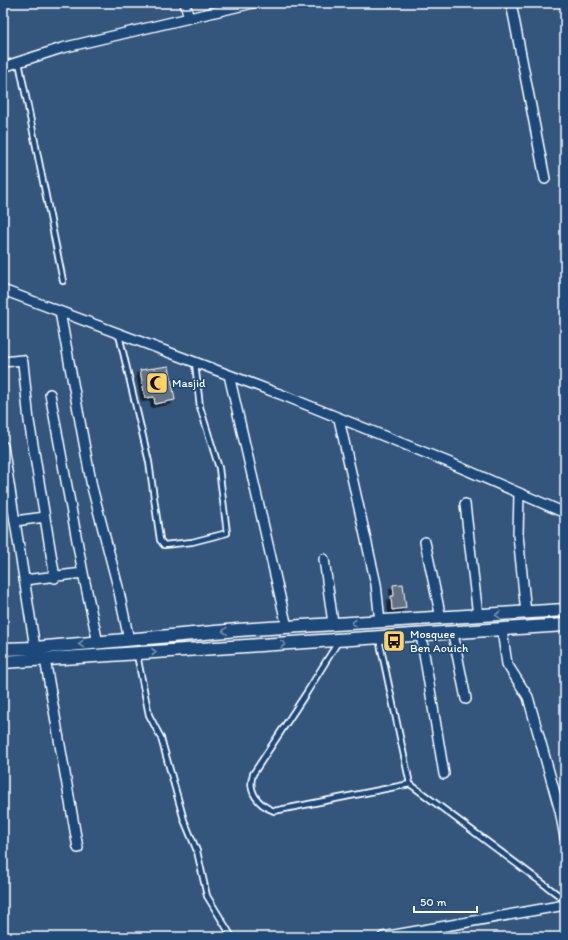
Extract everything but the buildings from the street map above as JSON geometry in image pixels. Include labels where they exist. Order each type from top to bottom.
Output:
[{"type":"street","points":[[185,3],[189,18]]},
{"type":"street","points":[[3,68],[62,48],[253,3]]},
{"type":"street","points":[[511,3],[545,179]]},
{"type":"street","points":[[3,290],[339,418],[448,462],[565,513]]},
{"type":"street","points":[[60,312],[92,487],[118,587],[129,640]]},
{"type":"street","points":[[3,362],[22,360],[23,364],[29,421],[56,578]]},
{"type":"street","points":[[229,375],[287,627]]},
{"type":"street","points":[[50,394],[83,574],[98,643]]},
{"type":"street","points":[[339,418],[376,584],[380,622]]},
{"type":"street","points":[[3,446],[8,505],[15,521],[24,580],[78,848]]},
{"type":"street","points":[[519,494],[518,535],[526,614]]},
{"type":"street","points":[[465,504],[478,616]]},
{"type":"street","points":[[15,521],[45,517]]},
{"type":"street","points":[[426,542],[441,618]]},
{"type":"street","points":[[324,559],[333,623]]},
{"type":"street","points":[[24,580],[56,578],[83,574]]},
{"type":"street","points":[[3,662],[98,643],[198,633],[333,623],[526,614],[565,610]]},
{"type":"street","points":[[3,650],[39,655],[137,653],[454,634],[565,625]]},
{"type":"street","points":[[502,630],[507,664],[528,697],[560,811],[565,838]]},
{"type":"street","points":[[198,633],[199,649]]},
{"type":"street","points":[[454,634],[466,699]]},
{"type":"street","points":[[421,635],[444,774]]},
{"type":"street","points":[[383,937],[565,905]]},
{"type":"lane","points":[[19,62],[63,281]]},
{"type":"lane","points":[[119,335],[149,462],[160,540],[164,545],[192,542],[227,533],[219,468],[200,407],[194,363]]},
{"type":"lane","points":[[379,638],[410,784],[565,900]]},
{"type":"lane","points":[[339,640],[253,774],[250,785],[252,792],[260,803],[274,811],[410,784]]},
{"type":"lane","points":[[137,653],[149,715],[161,738],[184,820],[197,851],[207,896],[232,937]]},
{"type":"place","name":"Masjid","points":[[157,383]]},
{"type":"place","name":"Mosquee Ben Aouich","points":[[394,641]]}]
